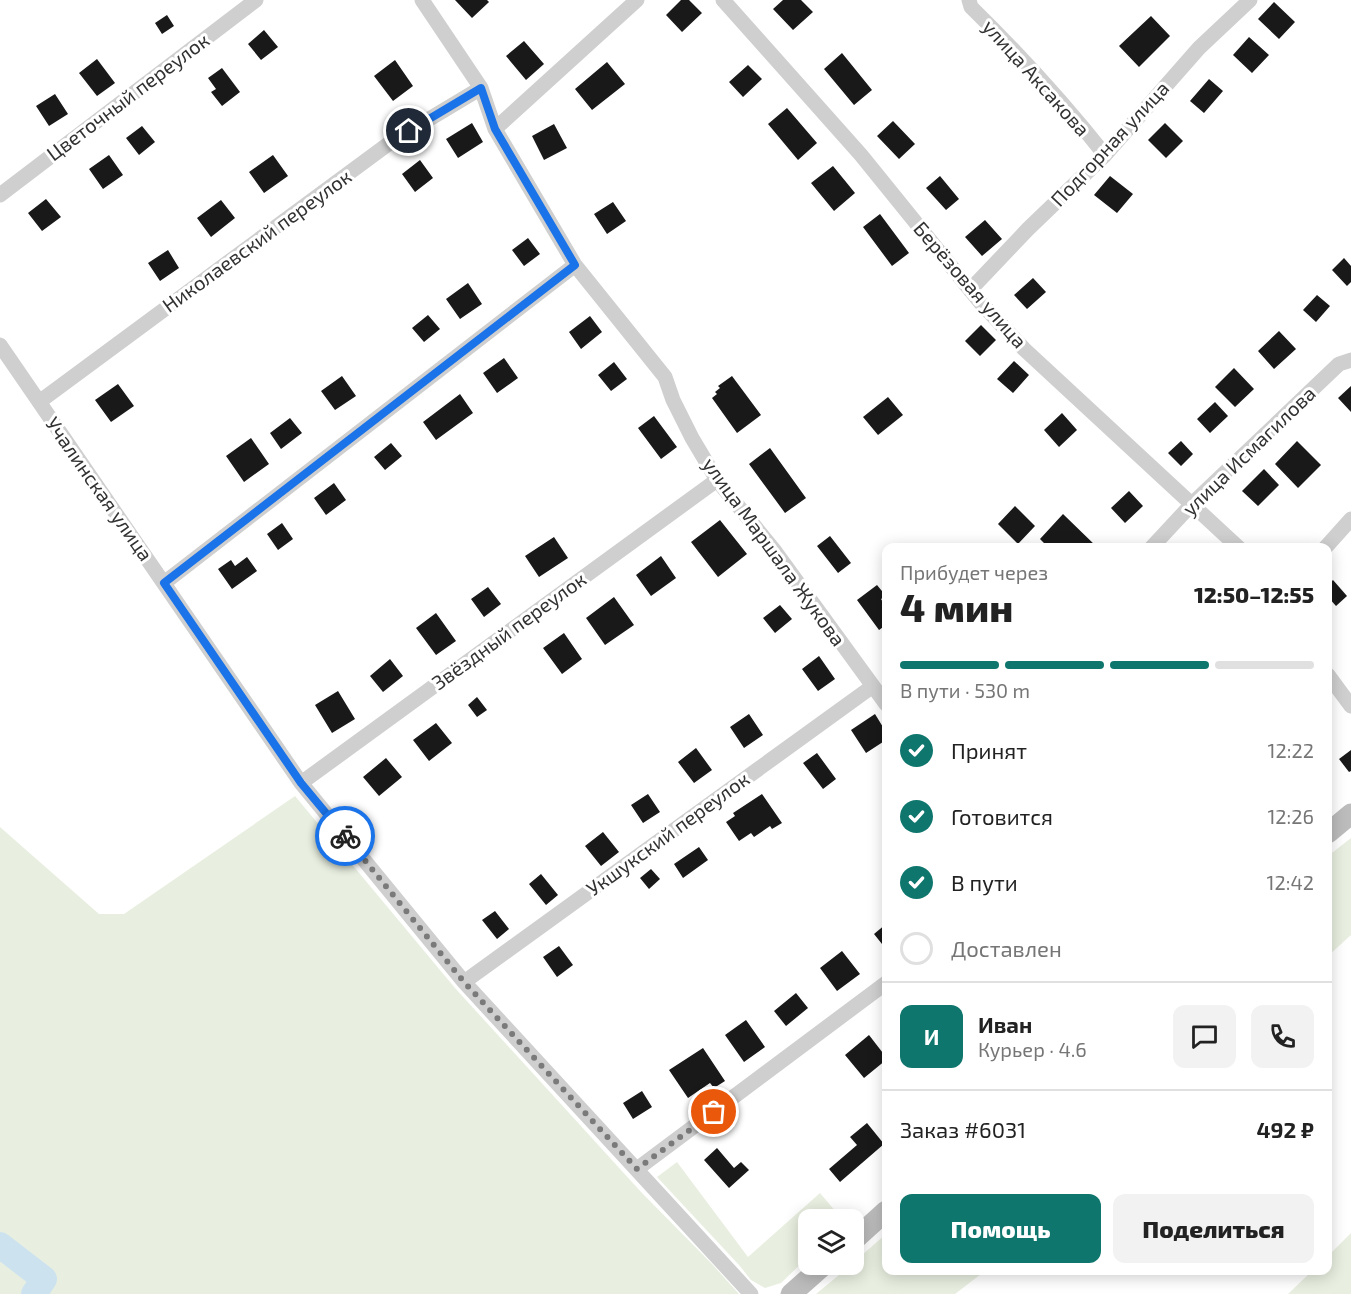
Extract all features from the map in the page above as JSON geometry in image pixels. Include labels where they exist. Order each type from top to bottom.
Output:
[{"type":"main road","points":[[1332,830],[1351,814]]},
{"type":"main road","points":[[864,1231],[882,1215]]},
{"type":"main road","points":[[791,1294],[813,1275]]},
{"type":"street","name":"Цветочный переулок","points":[[0,195],[256,0]]},
{"type":"street","name":"улица Маршала Жукова","points":[[422,0],[481,88],[495,129],[575,265],[665,377],[673,400],[692,438],[717,480],[774,550],[882,698]]},
{"type":"street","points":[[495,129],[637,0]]},
{"type":"street","name":"Берёзовая улица","points":[[723,0],[861,155],[970,290],[1024,349],[1234,543]]},
{"type":"street","name":"улица Аксакова","points":[[969,0],[971,7],[1013,48],[1069,110],[1105,155]]},
{"type":"street","name":"Подгорная улица","points":[[970,290],[1028,229],[1105,155],[1199,48],[1250,0]]},
{"type":"street","name":"Николаевский переулок","points":[[39,402],[391,142],[481,88]]},
{"type":"street","points":[[164,583],[575,265]]},
{"type":"street","name":"Учалинская улица","points":[[0,345],[301,783],[464,982],[752,1294]]},
{"type":"street","name":"улица Исмагилова","points":[[1156,543],[1192,504],[1339,364],[1351,360]]},
{"type":"street","name":"Звёздный переулок","points":[[301,783],[717,480]]},
{"type":"street","points":[[1330,543],[1351,519]]},
{"type":"street","points":[[1332,680],[1351,706]]},
{"type":"street","name":"Укшукский переулок","points":[[464,982],[873,686]]},
{"type":"street","points":[[637,1169],[882,986]]},
{"type":"green space","points":[[295,796],[455,988],[642,1193],[739,1294],[0,1294],[0,827],[99,914],[124,914]]},
{"type":"green space","points":[[1351,838],[1351,935],[1332,952],[1332,853]]},
{"type":"green space","points":[[677,1162],[748,1257],[798,1213],[798,1267],[781,1283],[765,1288],[751,1280],[657,1177]]},
{"type":"green space","points":[[820,1193],[834,1209],[802,1209]]},
{"type":"green space","points":[[1351,1233],[1351,1294],[1288,1294],[1308,1275],[1332,1275],[1332,1252]]},
{"type":"green space","points":[[882,1238],[882,1275],[980,1275],[955,1294],[816,1294],[839,1275],[864,1275],[864,1253]]},
{"type":"building","points":[[455,0],[487,0],[489,2],[472,18]]},
{"type":"building","points":[[681,0],[689,0],[702,13],[682,32],[666,15]]},
{"type":"building","points":[[783,0],[801,0],[813,12],[793,30],[773,9]]},
{"type":"building","points":[[1274,2],[1295,22],[1279,39],[1258,19]]},
{"type":"building","points":[[167,15],[174,26],[162,34],[155,23]]},
{"type":"building","points":[[1151,16],[1170,36],[1139,67],[1119,46]]},
{"type":"building","points":[[264,30],[278,47],[261,60],[248,44]]},
{"type":"building","points":[[1249,37],[1269,55],[1252,73],[1233,55]]},
{"type":"building","points":[[524,41],[544,64],[526,80],[506,56]]},
{"type":"building","points":[[842,53],[872,90],[854,105],[824,69]]},
{"type":"building","points":[[97,59],[115,83],[97,96],[79,73]]},
{"type":"building","points":[[395,60],[413,86],[393,101],[374,76]]},
{"type":"building","points":[[607,62],[625,84],[592,110],[575,89]]},
{"type":"building","points":[[748,65],[762,79],[743,97],[729,82]]},
{"type":"building","points":[[222,68],[240,92],[222,106],[211,92],[216,89],[208,78]]},
{"type":"building","points":[[1209,79],[1223,91],[1204,113],[1190,101]]},
{"type":"building","points":[[55,94],[68,114],[49,126],[36,106]]},
{"type":"building","points":[[787,108],[817,143],[798,160],[768,124]]},
{"type":"building","points":[[893,121],[915,144],[899,159],[877,136]]},
{"type":"building","points":[[472,123],[483,142],[458,158],[446,139]]},
{"type":"building","points":[[1165,123],[1183,141],[1166,158],[1148,140]]},
{"type":"building","points":[[554,124],[567,148],[544,160],[532,136]]},
{"type":"building","points":[[142,126],[155,142],[139,155],[126,138]]},
{"type":"building","points":[[109,155],[123,175],[103,189],[89,169]]},
{"type":"building","points":[[273,155],[288,176],[264,193],[249,172]]},
{"type":"building","points":[[420,160],[433,178],[415,192],[402,174]]},
{"type":"building","points":[[833,166],[855,193],[834,211],[811,183]]},
{"type":"building","points":[[940,176],[959,199],[946,210],[926,188]]},
{"type":"building","points":[[1110,176],[1133,194],[1117,213],[1094,195]]},
{"type":"building","points":[[46,199],[61,217],[42,231],[28,213]]},
{"type":"building","points":[[221,200],[235,218],[211,237],[197,218]]},
{"type":"building","points":[[613,202],[626,221],[607,234],[594,214]]},
{"type":"building","points":[[880,214],[909,253],[892,266],[863,227]]},
{"type":"building","points":[[985,220],[1002,239],[982,256],[965,237]]},
{"type":"building","points":[[528,238],[540,254],[524,266],[512,250]]},
{"type":"building","points":[[168,250],[179,268],[160,281],[148,263]]},
{"type":"building","points":[[1344,258],[1351,266],[1351,282],[1347,286],[1332,270]]},
{"type":"building","points":[[1033,278],[1046,292],[1027,309],[1014,295]]},
{"type":"building","points":[[468,283],[482,304],[460,319],[446,299]]},
{"type":"building","points":[[1317,295],[1330,306],[1316,322],[1303,310]]},
{"type":"building","points":[[428,315],[440,329],[424,342],[412,328]]},
{"type":"building","points":[[590,316],[602,332],[581,349],[569,332]]},
{"type":"building","points":[[981,325],[996,340],[980,356],[965,341]]},
{"type":"building","points":[[1279,331],[1296,349],[1274,369],[1258,351]]},
{"type":"building","points":[[504,358],[518,378],[497,393],[483,373]]},
{"type":"building","points":[[1014,361],[1029,375],[1013,393],[997,379]]},
{"type":"building","points":[[614,362],[627,379],[611,391],[598,375]]},
{"type":"building","points":[[1234,368],[1254,389],[1235,407],[1215,387]]},
{"type":"building","points":[[342,376],[356,396],[335,410],[321,391]]},
{"type":"building","points":[[732,376],[761,415],[737,433],[712,398],[720,388],[718,386]]},
{"type":"building","points":[[118,384],[134,406],[111,422],[95,400]]},
{"type":"building","points":[[1351,386],[1351,412],[1338,398]]},
{"type":"building","points":[[460,394],[473,413],[436,440],[423,422]]},
{"type":"building","points":[[888,397],[903,415],[878,435],[863,417]]},
{"type":"building","points":[[1215,402],[1228,416],[1210,433],[1197,419]]},
{"type":"building","points":[[1062,413],[1077,430],[1059,447],[1044,430]]},
{"type":"building","points":[[654,416],[677,447],[661,459],[638,428]]},
{"type":"building","points":[[290,418],[302,433],[281,449],[270,433]]},
{"type":"building","points":[[251,438],[269,464],[244,482],[226,456]]},
{"type":"building","points":[[1181,441],[1193,454],[1181,466],[1168,453]]},
{"type":"building","points":[[1297,441],[1321,465],[1298,488],[1275,464]]},
{"type":"building","points":[[391,443],[402,456],[385,470],[374,457]]},
{"type":"building","points":[[770,448],[806,498],[785,513],[749,464]]},
{"type":"building","points":[[1264,469],[1279,485],[1258,506],[1242,491]]},
{"type":"building","points":[[334,483],[346,500],[326,515],[314,498]]},
{"type":"building","points":[[1129,491],[1143,506],[1125,523],[1111,508]]},
{"type":"building","points":[[1015,506],[1035,526],[1017,543],[998,524]]},
{"type":"building","points":[[1063,514],[1093,543],[1044,543],[1040,539]]},
{"type":"building","points":[[720,520],[747,554],[718,577],[691,542]]},
{"type":"building","points":[[282,523],[293,539],[278,550],[267,534]]},
{"type":"building","points":[[830,536],[851,563],[838,573],[817,546]]},
{"type":"building","points":[[554,537],[568,558],[539,577],[525,556]]},
{"type":"building","points":[[661,556],[676,578],[651,596],[636,575]]},
{"type":"building","points":[[247,557],[257,571],[232,589],[218,569],[231,560],[235,566]]},
{"type":"building","points":[[1332,581],[1347,596],[1336,606],[1332,602]]},
{"type":"building","points":[[877,585],[882,591],[882,628],[879,630],[857,600]]},
{"type":"building","points":[[488,587],[501,604],[484,617],[471,599]]},
{"type":"building","points":[[614,597],[634,625],[605,645],[586,618]]},
{"type":"building","points":[[780,605],[792,619],[775,633],[763,618]]},
{"type":"building","points":[[436,613],[456,641],[436,655],[416,628]]},
{"type":"building","points":[[564,633],[582,659],[562,674],[543,648]]},
{"type":"building","points":[[819,656],[835,679],[818,691],[802,669]]},
{"type":"building","points":[[390,659],[403,676],[383,692],[370,676]]},
{"type":"building","points":[[338,691],[355,719],[332,733],[315,705]]},
{"type":"building","points":[[477,697],[487,710],[477,717],[468,705]]},
{"type":"building","points":[[749,714],[763,735],[744,748],[730,727]]},
{"type":"building","points":[[875,714],[882,725],[882,743],[866,753],[851,730]]},
{"type":"building","points":[[436,723],[452,743],[429,761],[413,740]]},
{"type":"building","points":[[696,748],[712,770],[694,783],[678,762]]},
{"type":"building","points":[[1351,750],[1351,771],[1349,772],[1339,759]]},
{"type":"building","points":[[817,753],[836,779],[823,789],[803,763]]},
{"type":"building","points":[[386,758],[402,777],[379,796],[363,777]]},
{"type":"building","points":[[648,794],[660,812],[643,823],[631,805]]},
{"type":"building","points":[[762,794],[782,823],[772,829],[770,826],[754,837],[751,833],[739,841],[726,822],[735,816],[733,813]]},
{"type":"building","points":[[603,832],[619,852],[601,866],[585,846]]},
{"type":"building","points":[[699,847],[708,860],[683,878],[674,864]]},
{"type":"building","points":[[651,869],[660,879],[649,889],[640,878]]},
{"type":"building","points":[[541,874],[558,895],[546,905],[529,884]]},
{"type":"building","points":[[495,911],[509,929],[497,939],[482,920]]},
{"type":"building","points":[[882,927],[882,944],[874,934]]},
{"type":"building","points":[[559,946],[573,965],[557,977],[543,957]]},
{"type":"building","points":[[842,951],[860,974],[837,991],[820,968]]},
{"type":"building","points":[[796,993],[808,1008],[786,1026],[774,1011]]},
{"type":"building","points":[[746,1020],[765,1047],[744,1062],[725,1035]]},
{"type":"building","points":[[869,1035],[882,1052],[882,1063],[864,1078],[845,1055]]},
{"type":"building","points":[[703,1048],[725,1081],[714,1088],[710,1083],[688,1098],[669,1070]]},
{"type":"building","points":[[642,1091],[652,1107],[633,1119],[623,1103]]},
{"type":"building","points":[[867,1123],[882,1142],[882,1146],[840,1182],[829,1169],[857,1145],[850,1137]]},
{"type":"building","points":[[717,1148],[734,1168],[741,1162],[749,1170],[729,1188],[704,1160]]},
{"type":"waterway","points":[[0,1245],[44,1279],[34,1294]]},
{"type":"way so far","points":[[345,836],[464,982],[637,1169],[714,1112]]},
{"type":"route","points":[[345,836],[301,783],[164,583],[575,265],[495,129],[481,88],[409,131]]}]
